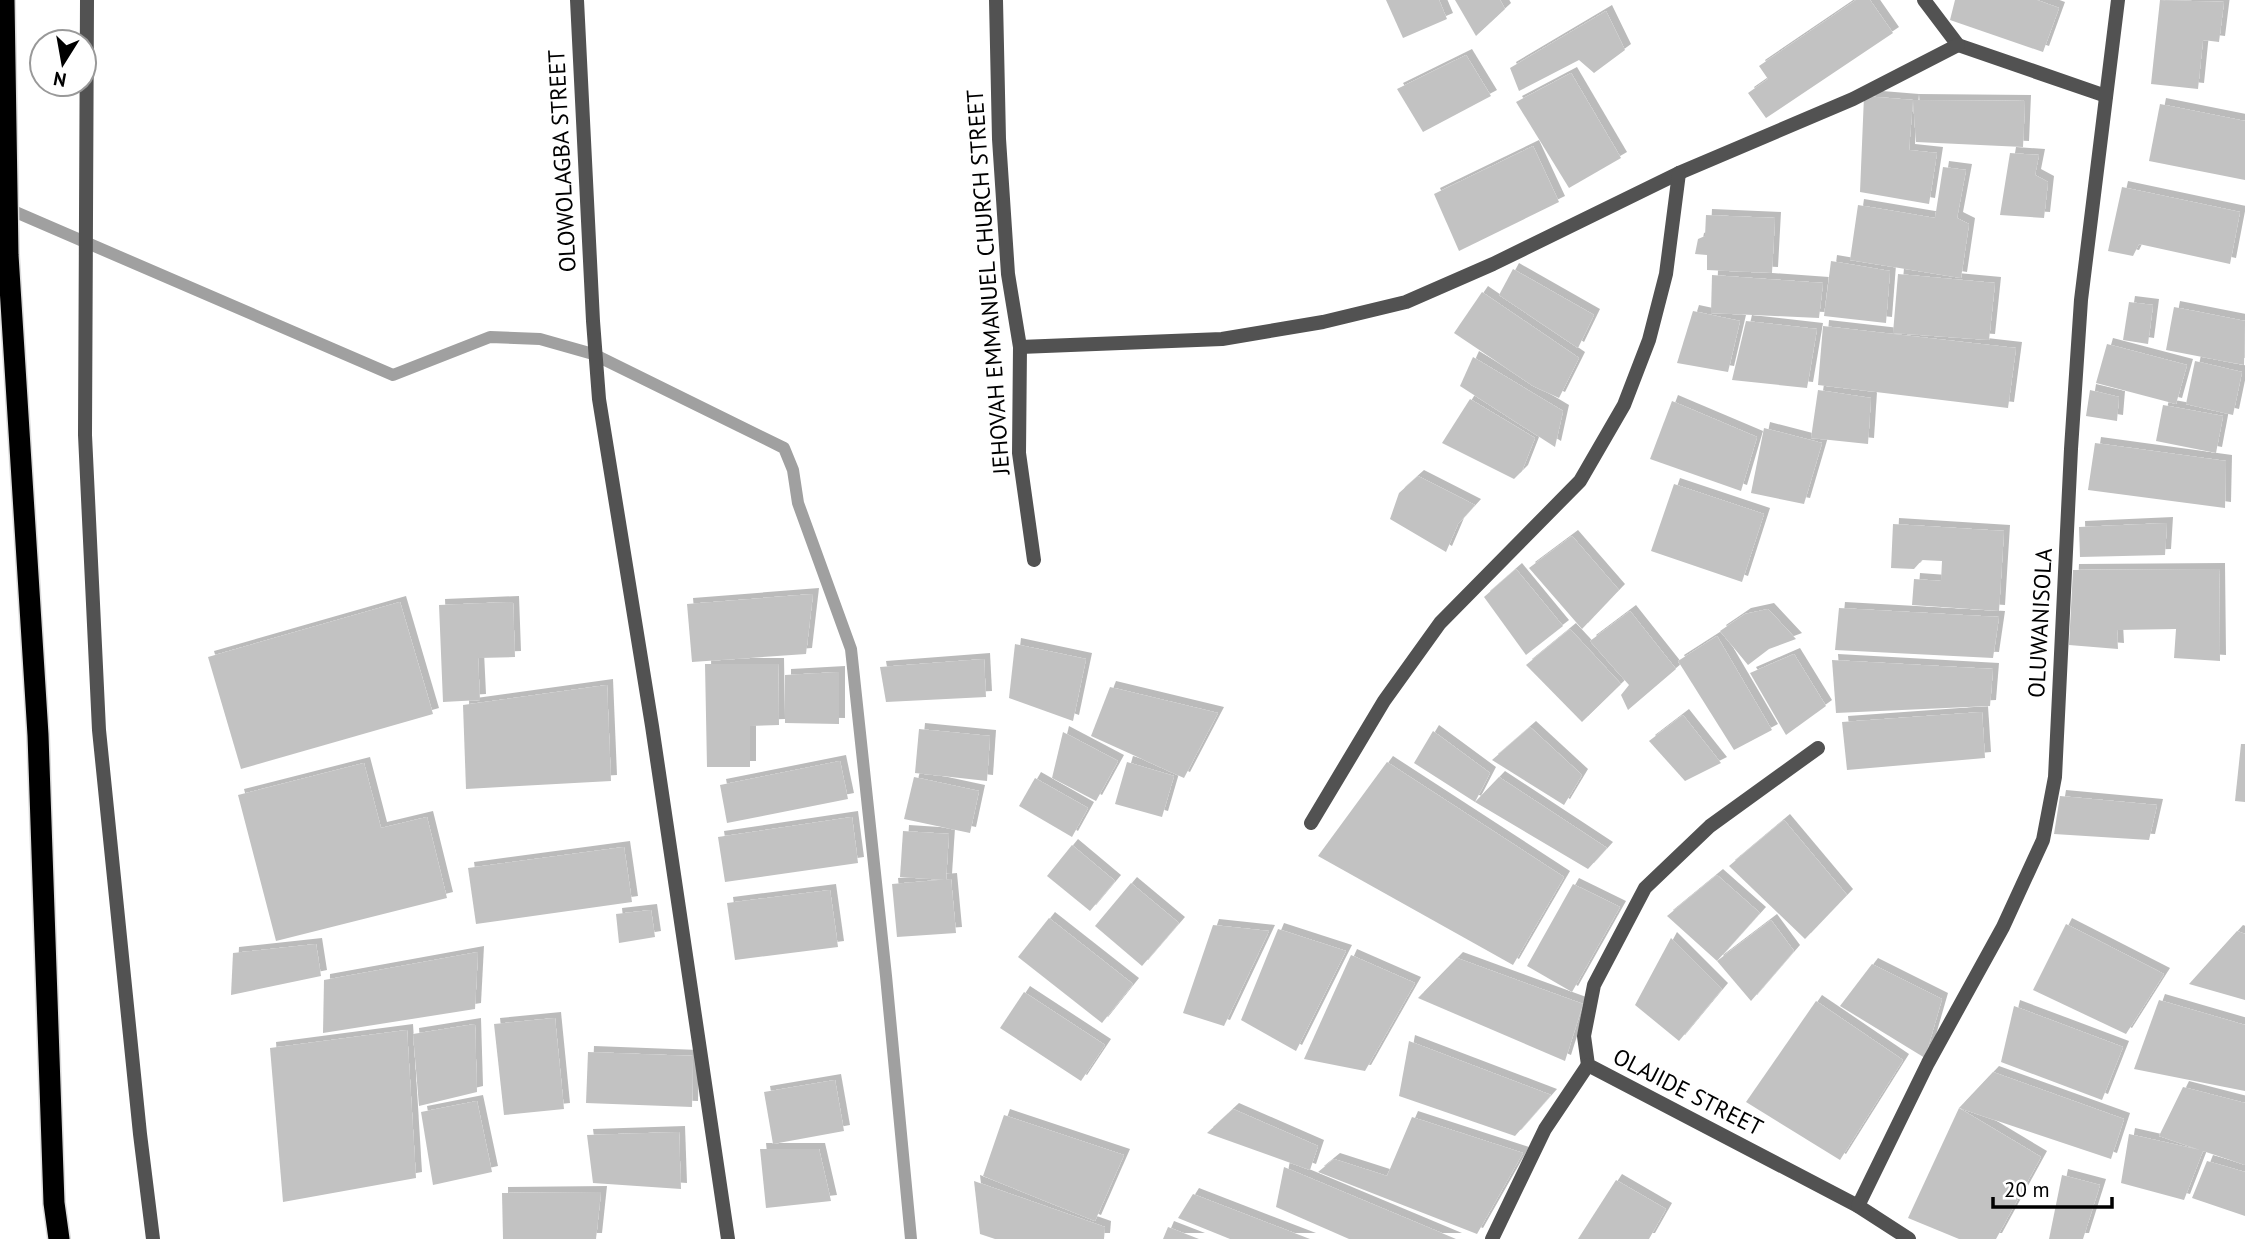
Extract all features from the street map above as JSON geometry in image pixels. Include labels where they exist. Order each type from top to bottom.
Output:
[{"type":"highway","points":[[4,0],[8,255],[37,722],[54,1203],[59,1239]]},
{"type":"street","points":[[87,0],[85,435],[99,730],[153,1239]]},
{"type":"street","name":"OLOWOLAGBA STREET","points":[[577,0],[599,399],[652,726],[728,1239]]},
{"type":"street","name":"JEHOVAH EMMANUEL CHURCH STREET","points":[[996,0],[999,139],[1008,274],[1020,347],[1019,453],[1034,560]]},
{"type":"street","points":[[1924,0],[1958,44],[2106,96]]},
{"type":"street","name":"OLUWANISOLA","points":[[1858,1206],[1928,1063],[2003,927],[2043,840],[2055,777],[2081,300],[2118,0]]},
{"type":"street","points":[[1020,347],[1222,339],[1322,322],[1406,302],[1493,264],[1679,173],[1853,99],[1958,44]]},
{"type":"street","points":[[1311,823],[1384,701],[1440,623],[1580,481],[1624,405],[1648,340],[1665,274],[1679,173]]},
{"type":"street","name":"OLAJIDE STREET","points":[[1818,748],[1710,826],[1645,888],[1594,985],[1584,1036],[1588,1065],[1858,1206],[1909,1239]]},
{"type":"street","points":[[1492,1239],[1545,1129],[1588,1065]]},
{"type":"building","points":[[1386,0],[1439,0],[1447,19],[1403,38]]},
{"type":"building","points":[[1455,0],[1500,0],[1505,9],[1476,36]]},
{"type":"building","points":[[1856,0],[1870,0],[1893,33],[1766,118],[1748,93],[1768,79],[1759,66]]},
{"type":"building","points":[[1955,0],[2037,0],[2059,8],[2043,52],[1950,20]]},
{"type":"building","points":[[2160,0],[2224,2],[2219,42],[2203,40],[2198,89],[2151,84]]},
{"type":"building","points":[[1606,11],[1625,50],[1594,73],[1579,60],[1519,91],[1510,68]]},
{"type":"building","points":[[1466,55],[1491,96],[1423,132],[1397,89]]},
{"type":"building","points":[[1571,73],[1621,158],[1569,188],[1516,102]]},
{"type":"building","points":[[1864,96],[1913,100],[1909,150],[1937,153],[1929,204],[1860,192]]},
{"type":"building","points":[[1913,100],[2025,101],[2023,147],[1916,142]]},
{"type":"building","points":[[2160,104],[2245,121],[2245,180],[2149,161]]},
{"type":"building","points":[[1533,146],[1559,202],[1459,251],[1434,194]]},
{"type":"building","points":[[2010,153],[2039,155],[2035,175],[2048,182],[2044,218],[2000,215]]},
{"type":"building","points":[[1943,167],[1966,170],[1957,218],[1969,224],[1961,278],[1850,260],[1858,205],[1935,218]]},
{"type":"building","points":[[2122,187],[2240,212],[2230,264],[2139,244],[2133,256],[2108,251]]},
{"type":"building","points":[[1706,215],[1775,218],[1772,273],[1707,270],[1707,255],[1695,254],[1698,239],[1705,236]]},
{"type":"building","points":[[1831,261],[1890,271],[1886,323],[1824,316]]},
{"type":"building","points":[[1513,269],[1594,315],[1578,348],[1499,295]]},
{"type":"building","points":[[1898,274],[1995,283],[1989,340],[1893,333]]},
{"type":"building","points":[[1712,275],[1823,283],[1819,318],[1711,313]]},
{"type":"building","points":[[1482,292],[1579,358],[1559,398],[1533,386],[1454,333]]},
{"type":"building","points":[[2129,302],[2153,305],[2148,344],[2123,340]]},
{"type":"building","points":[[2174,307],[2245,321],[2244,365],[2166,350]]},
{"type":"building","points":[[1693,311],[1740,321],[1728,372],[1677,363]]},
{"type":"building","points":[[1746,321],[1817,329],[1807,388],[1732,380]]},
{"type":"building","points":[[1823,326],[2016,348],[2008,408],[1818,385]]},
{"type":"building","points":[[2107,344],[2187,365],[2176,404],[2096,383]]},
{"type":"building","points":[[1473,357],[1563,411],[1555,447],[1460,386]]},
{"type":"building","points":[[2195,361],[2242,372],[2233,415],[2186,404]]},
{"type":"building","points":[[1818,390],[1871,398],[1868,444],[1811,438]]},
{"type":"building","points":[[2090,390],[2119,397],[2117,421],[2086,416]]},
{"type":"building","points":[[1470,399],[1535,438],[1522,471],[1514,479],[1442,443]]},
{"type":"building","points":[[1672,401],[1757,437],[1741,491],[1650,459]]},
{"type":"building","points":[[2163,405],[2223,416],[2216,453],[2156,441]]},
{"type":"building","points":[[1764,428],[1822,443],[1804,504],[1751,493]]},
{"type":"building","points":[[2095,443],[2226,461],[2225,508],[2088,490]]},
{"type":"building","points":[[1418,476],[1475,505],[1458,524],[1446,552],[1390,519],[1399,493]]},
{"type":"building","points":[[1674,484],[1764,514],[1742,582],[1651,551]]},
{"type":"building","points":[[2167,523],[2165,555],[2080,557],[2079,527]]},
{"type":"building","points":[[1893,524],[2004,531],[1999,611],[1912,605],[1914,579],[1941,581],[1942,561],[1922,560],[1914,569],[1891,568]]},
{"type":"building","points":[[1572,536],[1619,590],[1582,629],[1529,568]]},
{"type":"building","points":[[1516,569],[1563,626],[1526,655],[1484,597]]},
{"type":"building","points":[[2219,569],[2220,661],[2174,658],[2176,629],[2117,630],[2118,649],[2069,645],[2073,570]]},
{"type":"building","points":[[813,594],[806,654],[692,662],[687,604]]},
{"type":"building","points":[[400,602],[433,714],[241,769],[208,657]]},
{"type":"building","points":[[513,602],[515,657],[478,658],[480,700],[443,702],[439,605]]},
{"type":"building","points":[[1839,608],[1999,617],[1993,658],[1835,650]]},
{"type":"building","points":[[1768,609],[1796,639],[1769,649],[1748,665],[1720,631],[1745,614]]},
{"type":"building","points":[[1630,611],[1676,669],[1628,710],[1621,695],[1629,685],[1590,641]]},
{"type":"building","points":[[1570,629],[1621,684],[1582,722],[1526,665]]},
{"type":"building","points":[[1717,636],[1772,730],[1734,750],[1678,661]]},
{"type":"building","points":[[1015,644],[1086,659],[1073,721],[1009,698]]},
{"type":"building","points":[[1794,654],[1826,706],[1786,735],[1750,673]]},
{"type":"building","points":[[984,659],[986,697],[886,702],[880,667]]},
{"type":"building","points":[[1832,660],[1993,669],[1990,706],[1836,713]]},
{"type":"building","points":[[705,664],[778,664],[779,725],[750,726],[750,767],[707,767]]},
{"type":"building","points":[[839,672],[839,724],[785,723],[785,675]]},
{"type":"building","points":[[607,685],[611,781],[466,789],[463,705]]},
{"type":"building","points":[[1110,687],[1218,713],[1184,778],[1091,736]]},
{"type":"building","points":[[1982,712],[1985,758],[1847,770],[1842,722]]},
{"type":"building","points":[[1683,715],[1721,763],[1685,781],[1649,741]]},
{"type":"building","points":[[1530,727],[1582,775],[1564,805],[1492,760]]},
{"type":"building","points":[[919,729],[990,736],[987,781],[915,773]]},
{"type":"building","points":[[1433,731],[1490,773],[1475,802],[1414,763]]},
{"type":"building","points":[[1063,732],[1118,761],[1096,801],[1052,778]]},
{"type":"building","points":[[2241,744],[2245,744],[2245,802],[2235,801]]},
{"type":"building","points":[[840,761],[848,799],[727,823],[720,785]]},
{"type":"building","points":[[1127,762],[1174,776],[1162,817],[1115,804]]},
{"type":"building","points":[[1387,762],[1564,877],[1513,965],[1318,856]]},
{"type":"building","points":[[364,763],[381,828],[427,817],[447,898],[276,941],[238,795]]},
{"type":"building","points":[[914,777],[979,791],[970,833],[904,819]]},
{"type":"building","points":[[1499,777],[1607,848],[1588,869],[1475,802]]},
{"type":"building","points":[[1035,778],[1088,808],[1072,837],[1019,806]]},
{"type":"building","points":[[2060,796],[2157,805],[2149,840],[2054,834]]},
{"type":"building","points":[[852,817],[858,863],[725,882],[718,837]]},
{"type":"building","points":[[1784,820],[1847,895],[1805,939],[1729,866]]},
{"type":"building","points":[[903,831],[949,834],[946,880],[900,877]]},
{"type":"building","points":[[1072,845],[1115,881],[1090,911],[1047,876]]},
{"type":"building","points":[[624,847],[632,902],[476,924],[468,868]]},
{"type":"building","points":[[1717,875],[1760,913],[1717,961],[1667,916]]},
{"type":"building","points":[[951,879],[956,933],[897,937],[892,884]]},
{"type":"building","points":[[1131,883],[1179,923],[1142,966],[1095,926]]},
{"type":"building","points":[[1573,884],[1620,907],[1572,992],[1527,966]]},
{"type":"building","points":[[830,890],[838,947],[735,960],[727,903]]},
{"type":"building","points":[[651,910],[655,937],[619,943],[616,914]]},
{"type":"building","points":[[1049,918],[1133,984],[1102,1023],[1018,957]]},
{"type":"building","points":[[1771,920],[1794,951],[1751,1001],[1717,961]]},
{"type":"building","points":[[2066,924],[2164,974],[2126,1034],[2033,990]]},
{"type":"building","points":[[1213,925],[1269,931],[1224,1026],[1183,1013]]},
{"type":"building","points":[[1278,929],[1346,951],[1296,1051],[1241,1020]]},
{"type":"building","points":[[2237,931],[2245,934],[2245,1000],[2189,984]]},
{"type":"building","points":[[1671,938],[1722,989],[1679,1041],[1635,1005]]},
{"type":"building","points":[[316,944],[321,976],[231,995],[233,953]]},
{"type":"building","points":[[478,952],[475,1009],[323,1033],[324,980]]},
{"type":"building","points":[[1351,955],[1415,983],[1365,1071],[1304,1059]]},
{"type":"building","points":[[1457,958],[1583,1004],[1565,1061],[1418,998]]},
{"type":"building","points":[[1872,964],[1942,999],[1925,1058],[1840,1006]]},
{"type":"building","points":[[1024,992],[1105,1045],[1081,1081],[1000,1028]]},
{"type":"building","points":[[2159,1000],[2245,1025],[2245,1091],[2134,1069]]},
{"type":"building","points":[[1816,1001],[1903,1060],[1840,1160],[1746,1102]]},
{"type":"building","points":[[2014,1006],[2123,1047],[2102,1100],[2001,1062]]},
{"type":"building","points":[[555,1018],[564,1109],[504,1115],[494,1024]]},
{"type":"building","points":[[475,1024],[477,1092],[419,1106],[413,1034]]},
{"type":"building","points":[[407,1030],[416,1178],[283,1202],[270,1048]]},
{"type":"building","points":[[1409,1041],[1551,1095],[1515,1136],[1399,1096]]},
{"type":"building","points":[[588,1052],[693,1056],[692,1107],[586,1103]]},
{"type":"building","points":[[1993,1072],[2124,1119],[2111,1159],[1959,1108]]},
{"type":"building","points":[[835,1080],[844,1131],[773,1144],[764,1092]]},
{"type":"building","points":[[2183,1087],[2245,1103],[2245,1165],[2203,1151],[2184,1200],[2121,1183],[2129,1134],[2200,1150],[2159,1136]]},
{"type":"building","points":[[477,1101],[492,1172],[433,1185],[421,1112]]},
{"type":"building","points":[[1959,1108],[2041,1157],[1996,1239],[1959,1239],[1908,1218]]},
{"type":"building","points":[[1233,1109],[1318,1146],[1310,1170],[1207,1133]]},
{"type":"building","points":[[1004,1115],[1124,1155],[1095,1221],[983,1176]]},
{"type":"building","points":[[1412,1117],[1523,1153],[1477,1234],[1318,1172],[1334,1159],[1387,1176]]},
{"type":"building","points":[[679,1132],[681,1189],[593,1183],[587,1135]]},
{"type":"building","points":[[760,1149],[819,1149],[831,1201],[766,1208]]},
{"type":"building","points":[[2207,1161],[2245,1172],[2245,1216],[2192,1198]]},
{"type":"building","points":[[1284,1167],[1456,1239],[1349,1239],[1276,1207]]},
{"type":"building","points":[[2062,1175],[2100,1185],[2083,1239],[2049,1239]]},
{"type":"building","points":[[1616,1180],[1666,1209],[1649,1239],[1578,1239]]},
{"type":"building","points":[[974,1181],[1105,1227],[1104,1239],[995,1239],[980,1234]]},
{"type":"building","points":[[601,1192],[596,1239],[503,1239],[502,1193]]},
{"type":"building","points":[[1193,1194],[1310,1239],[1230,1239],[1178,1218]]},
{"type":"building","points":[[1168,1227],[1199,1239],[1163,1239]]},
{"type":"waterway","points":[[4,207],[393,375],[490,337],[540,339],[593,354],[784,448],[793,470],[798,503],[851,649],[911,1239]]}]
